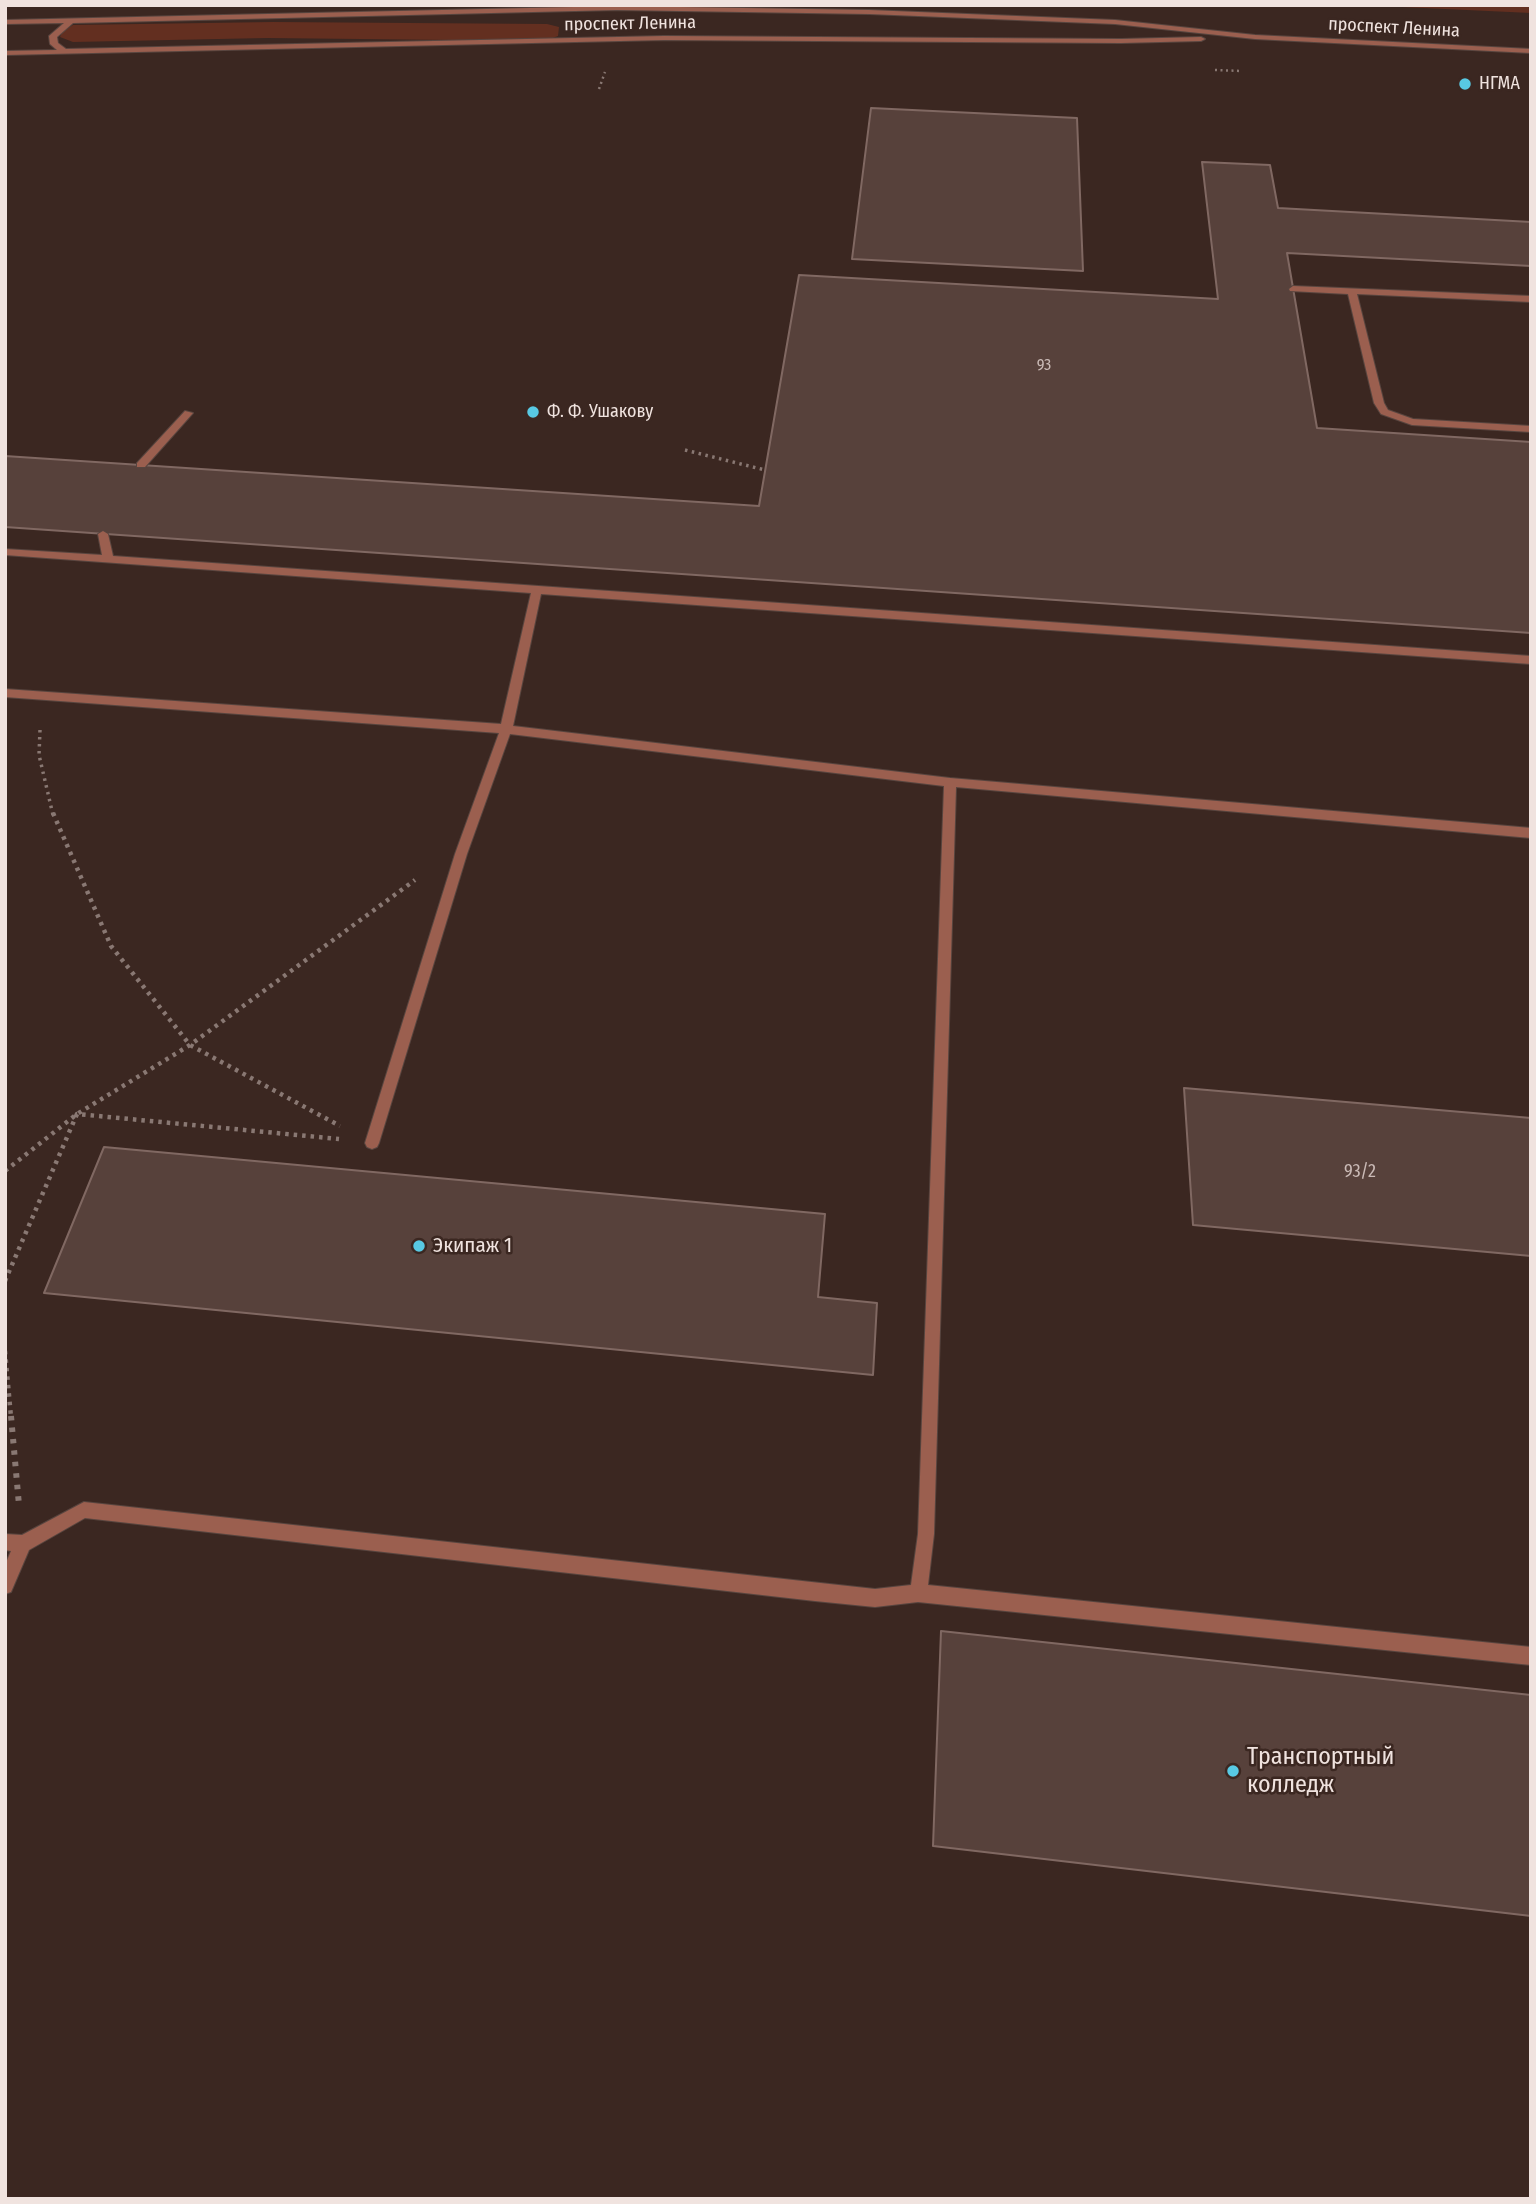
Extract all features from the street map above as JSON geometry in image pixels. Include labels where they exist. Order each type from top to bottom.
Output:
[{"type":"street","name":"проспект Ленина","points":[[5,22],[618,7],[869,9],[1115,22],[1255,37],[1531,51]]},
{"type":"street","points":[[63,51],[54,44],[53,36],[73,19]]},
{"type":"street","name":"проспект Ленина","points":[[6,52],[664,38],[1121,41],[1255,37]]},
{"type":"street","points":[[1293,289],[1531,299]]},
{"type":"street","points":[[1352,292],[1379,403],[1384,412],[1412,422],[1531,429]]},
{"type":"street","points":[[141,465],[188,413]]},
{"type":"street","points":[[103,534],[108,560]]},
{"type":"street","points":[[5,552],[1527,661]]},
{"type":"street","points":[[372,1143],[461,854],[506,729],[537,588]]},
{"type":"street","points":[[5,693],[506,729],[950,782],[1531,833]]},
{"type":"street","points":[[918,1593],[926,1534],[950,782]]},
{"type":"street","points":[[5,1586],[14,1543],[84,1510],[815,1592],[875,1598],[918,1593],[1531,1656]]},
{"type":"path","points":[[600,89],[605,71]]},
{"type":"path","points":[[685,450],[765,470]]},
{"type":"path","points":[[54,696],[41,719],[39,755],[55,823],[111,947],[190,1045],[372,1143]]},
{"type":"path","points":[[5,1171],[77,1114],[190,1045],[447,855],[461,854]]},
{"type":"path","points":[[77,1114],[372,1143]]},
{"type":"path","points":[[5,1281],[77,1114]]},
{"type":"path","points":[[5,1351],[14,1543]]},
{"type":"shaded area","points":[[1359,5],[1531,5],[1531,13]]},
{"type":"shaded area","points":[[273,22],[547,24],[559,27],[558,36],[545,41],[267,38],[73,42],[60,37],[62,32],[73,25]]},
{"type":"building","points":[[871,108],[1077,118],[1083,271],[852,259]]},
{"type":"building","points":[[1202,162],[1270,165],[1278,208],[1531,222],[1531,266],[1287,253],[1317,428],[1531,442],[1531,633],[5,527],[5,456],[759,506],[799,275],[1218,299]]},
{"type":"building","points":[[1184,1088],[1531,1118],[1531,1256],[1193,1225]]},
{"type":"building","points":[[104,1147],[825,1214],[818,1297],[877,1303],[873,1375],[44,1293]]},
{"type":"building","name":"Транспортный колледж","points":[[941,1631],[1531,1695],[1531,1916],[933,1846]]},
{"type":"place","name":"НГМА","points":[[1465,84]]},
{"type":"place","name":"Ф. Ф. Ушакову","points":[[533,412]]},
{"type":"place","name":"Экипаж 1","points":[[419,1246]]},
{"type":"place","name":"Транспортный колледж","points":[[1233,1771]]}]
